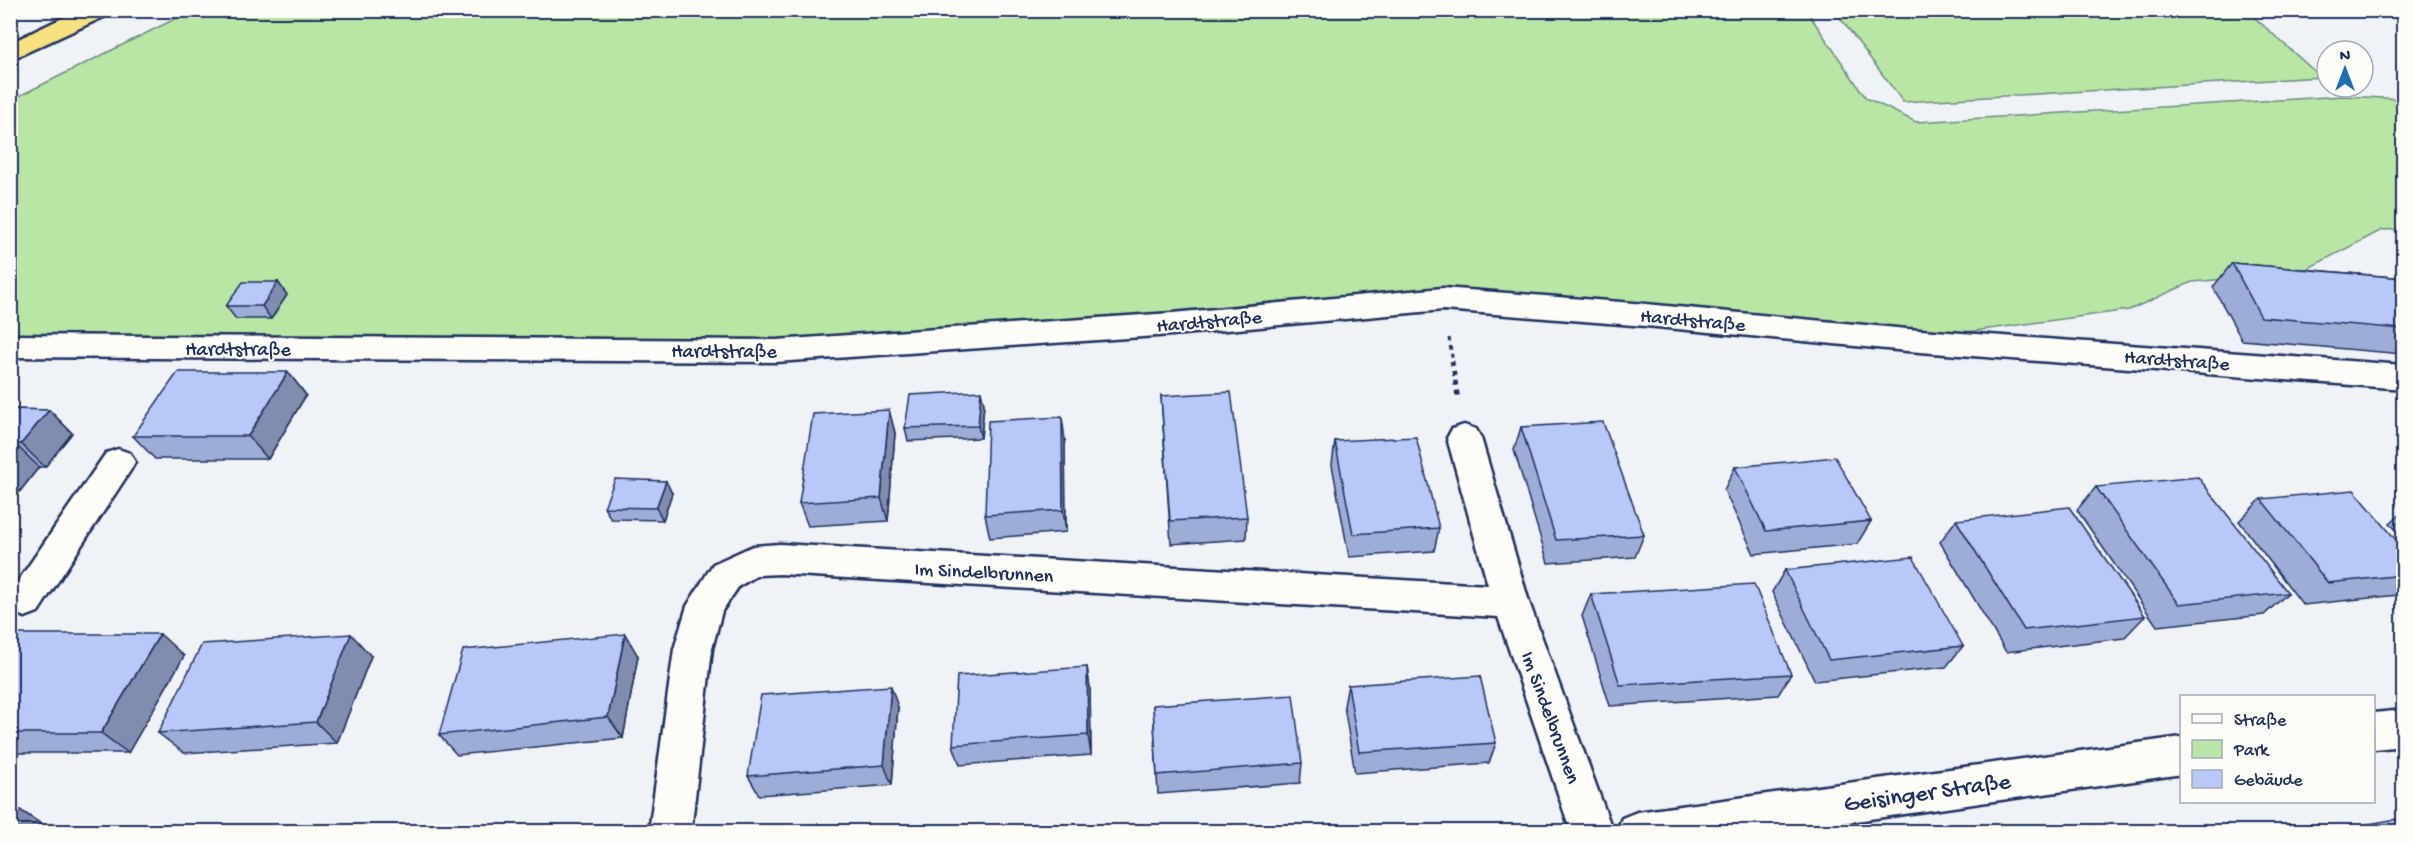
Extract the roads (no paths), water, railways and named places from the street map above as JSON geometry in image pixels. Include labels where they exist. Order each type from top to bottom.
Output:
[{"type":"highway","points":[[10,53],[99,10]]},
{"type":"street","name":"Hardtstraße","points":[[10,346],[776,351],[1172,324],[1443,299],[1646,315],[1907,340],[2403,377]]},
{"type":"street","name":"Im Sindelbrunnen","points":[[1464,438],[1511,602],[1592,831]]},
{"type":"street","points":[[15,608],[118,462]]},
{"type":"street","name":"Im Sindelbrunnen","points":[[670,831],[693,649],[705,606],[726,575],[753,561],[780,559],[1511,602]]},
{"type":"street","points":[[2375,731],[2403,728]]},
{"type":"street","name":"Geisinger Straße","points":[[1636,831],[2180,756]]}]
